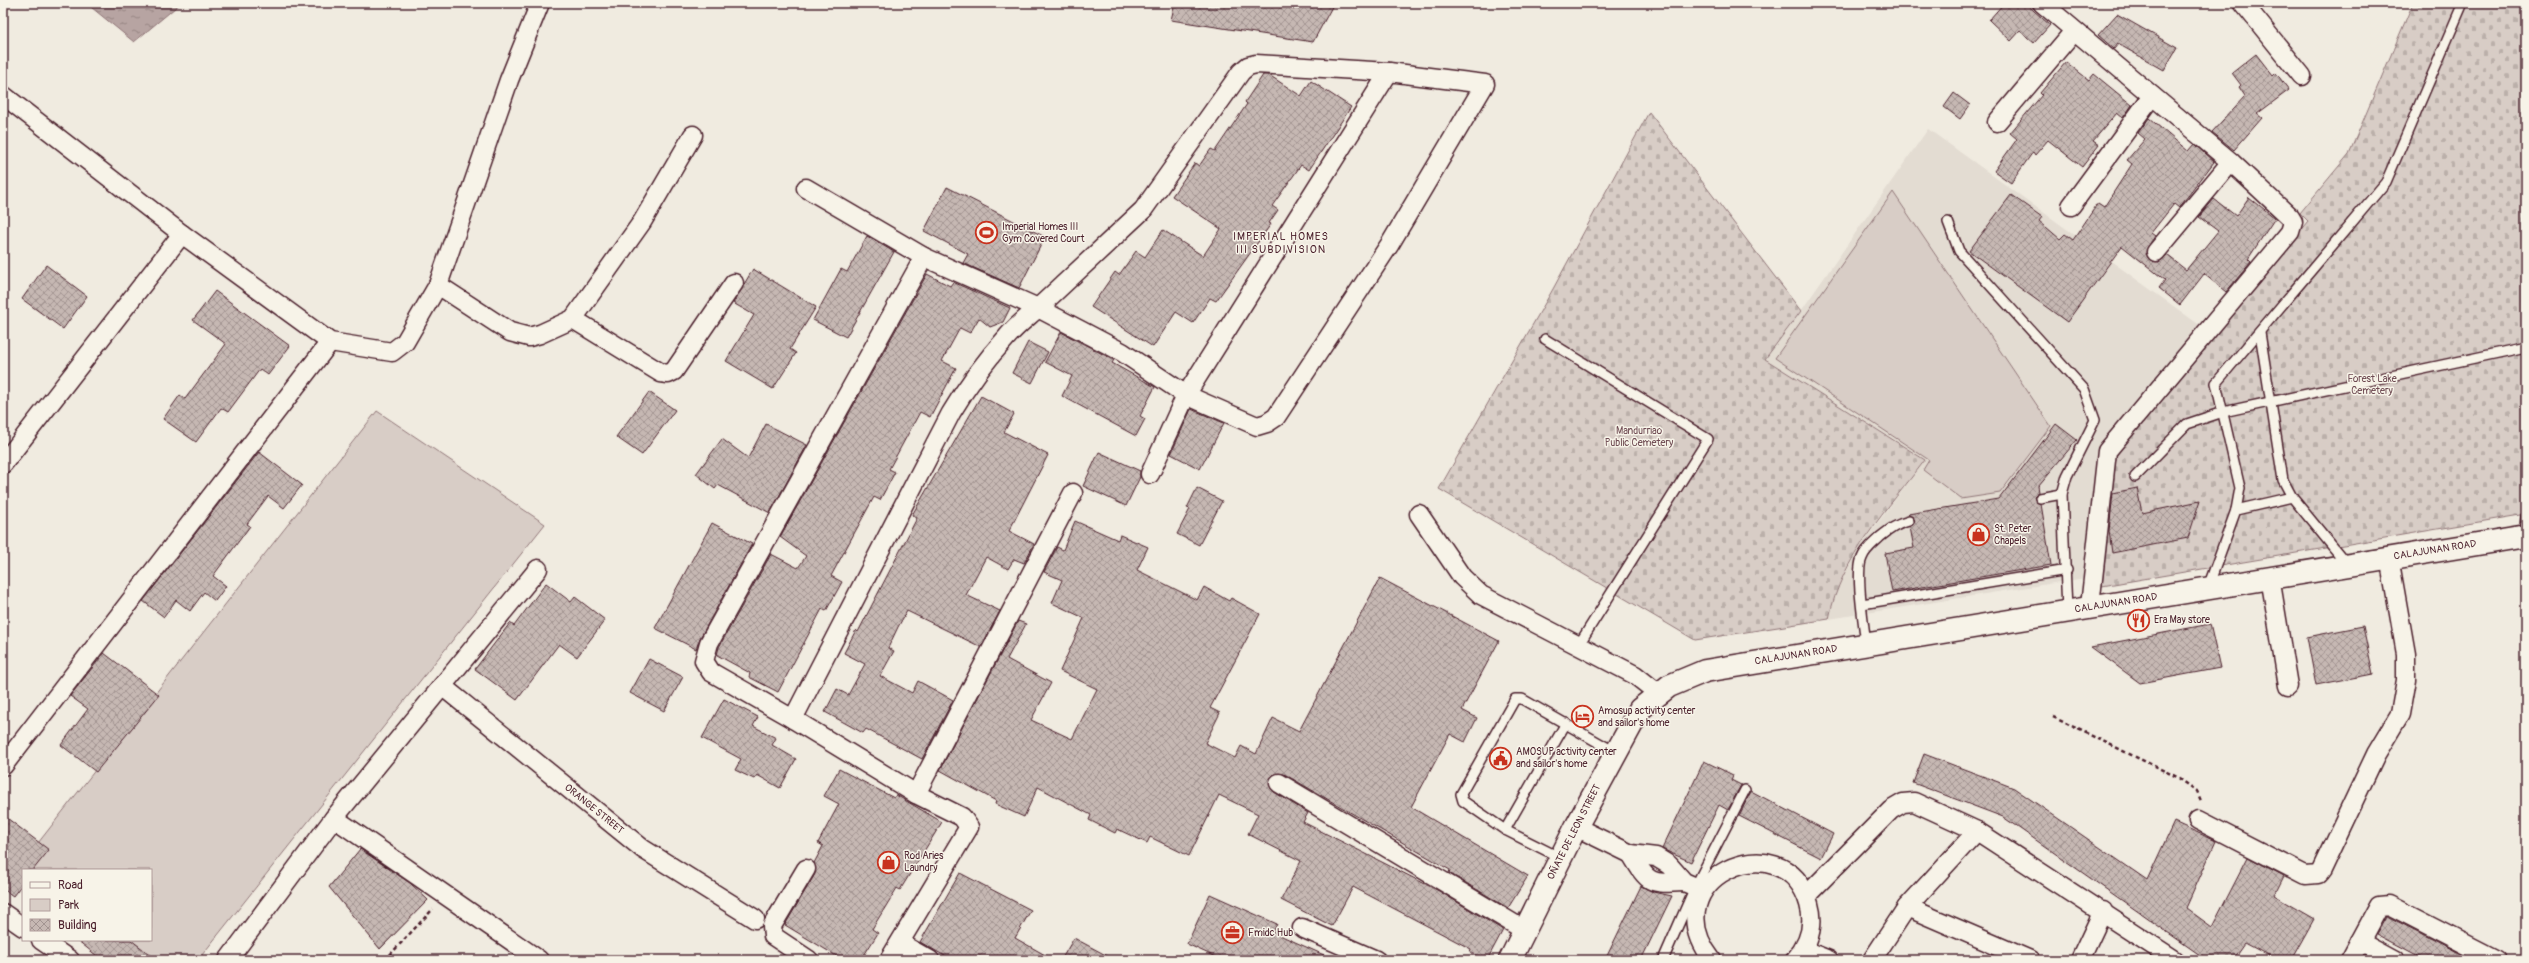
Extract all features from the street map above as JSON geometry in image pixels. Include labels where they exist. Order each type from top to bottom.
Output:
[{"type":"main road","name":"CALAJUNAN ROAD","points":[[1705,670],[2090,606],[2208,588],[2389,557],[2525,530]]},
{"type":"main road","name":"OÑATE DE LEON STREET","points":[[1510,960],[1615,752],[1640,710],[1669,686],[1705,670]]},
{"type":"street","points":[[3,95],[182,234],[330,342],[392,352],[405,342],[438,285],[510,80],[540,3]]},
{"type":"street","points":[[2042,3],[2231,162],[2290,217],[2293,227],[2107,451],[2090,606]]},
{"type":"street","points":[[2243,3],[2302,76]]},
{"type":"street","points":[[1997,122],[2074,31]]},
{"type":"street","points":[[793,719],[957,402],[971,379],[1008,335],[1038,308],[1143,210],[1241,72],[1248,66],[1256,64],[1389,72],[1485,84],[1390,244],[1276,417],[1267,423],[1257,426],[1186,394],[1122,352],[1038,308],[924,257],[806,188]]},
{"type":"street","points":[[1150,474],[1186,394],[1389,72]]},
{"type":"street","points":[[2071,206],[2152,96]]},
{"type":"street","points":[[438,285],[510,332],[529,337],[540,334],[573,319],[642,222],[693,135]]},
{"type":"street","points":[[2156,252],[2231,162]]},
{"type":"street","points":[[3,464],[182,234]]},
{"type":"street","points":[[889,960],[969,827],[962,816],[916,794],[793,719],[711,672],[704,661],[709,643],[924,257]]},
{"type":"street","points":[[573,319],[661,373],[668,374],[674,371],[734,283]]},
{"type":"street","points":[[3,766],[330,342]]},
{"type":"street","points":[[916,794],[1073,493]]},
{"type":"street","points":[[1419,514],[1462,577],[1481,596],[1635,675],[1659,694]]},
{"type":"street","points":[[2198,820],[2305,875],[2318,874],[2321,870],[2376,754],[2400,714],[2406,680],[2406,654],[2389,557]]},
{"type":"street","points":[[228,960],[334,818],[538,569]]},
{"type":"street","points":[[2270,577],[2288,686]]},
{"type":"street","name":"ORANGE STREET","points":[[442,686],[643,849],[755,919]]},
{"type":"street","points":[[1279,783],[1524,930]]},
{"type":"street","points":[[1807,895],[1891,810],[1903,803],[1914,802],[1978,832],[2103,911],[2172,959]]},
{"type":"street","points":[[334,818],[539,960]]},
{"type":"street","points":[[1576,827],[1631,854],[1645,878],[1659,883],[1694,886],[1732,866],[1749,862],[1767,863],[1783,870],[1797,880],[1807,895],[1812,913],[1811,932],[1799,955],[1829,960]]},
{"type":"street","points":[[1872,960],[1907,908],[1978,832]]},
{"type":"street","points":[[806,869],[772,926],[773,936],[810,960]]},
{"type":"street","points":[[1694,886],[1696,928],[1702,947],[1712,960]]},
{"type":"street","points":[[2350,960],[2379,906],[2389,905],[2496,960]]},
{"type":"street","points":[[1907,908],[2030,960]]},
{"type":"street","points":[[2080,960],[2103,911]]},
{"type":"street","points":[[3,913],[22,926]]},
{"type":"street","points":[[1302,928],[1376,960]]},
{"type":"street","points":[[42,941],[70,960]]},
{"type":"street","points":[[2360,941],[2396,960]]},
{"type":"street","points":[[900,943],[930,960]]},
{"type":"lane","points":[[2208,588],[2236,510],[2240,488],[2216,383],[2260,333],[2386,182],[2463,3]]},
{"type":"lane","points":[[1948,222],[1959,251],[2084,389],[2095,420],[2067,476],[2062,494],[2067,570],[2067,610]]},
{"type":"lane","points":[[2260,333],[2272,401],[2283,480],[2292,497],[2347,564]]},
{"type":"lane","points":[[1545,339],[1708,439],[1578,646]]},
{"type":"lane","points":[[2135,477],[2187,424],[2223,412],[2526,347]]},
{"type":"lane","points":[[2040,498],[2062,494]]},
{"type":"lane","points":[[2236,510],[2292,497]]},
{"type":"lane","points":[[1866,644],[1862,604],[1861,558],[1867,549],[1888,530],[1898,523],[1909,521]]},
{"type":"lane","points":[[1862,604],[2067,570]]},
{"type":"lane","points":[[1561,858],[1505,830],[1464,801],[1461,794],[1515,699],[1522,699],[1615,752]]},
{"type":"lane","points":[[1505,830],[1566,723]]},
{"type":"lane","points":[[1663,960],[1694,886],[1745,790]]},
{"type":"path","points":[[2053,717],[2177,777],[2197,791],[2201,801],[2198,809],[2198,820]]},
{"type":"path","points":[[385,960],[446,896]]},
{"type":"shaded area","points":[[1928,129],[2201,326],[2098,448],[2085,578],[1829,619],[1833,596],[1859,548],[1925,460],[1765,359],[1801,311]]},
{"type":"green space","name":"Forest Lake Cemetery","points":[[2413,3],[2526,3],[2526,514],[2102,586],[2117,450],[2308,221],[2300,213],[2349,154]]},
{"type":"green space","name":"Mandurriao Public Cemetery","points":[[1649,112],[1801,311],[1765,359],[1925,460],[1882,515],[1855,555],[1844,575],[1835,597],[1829,619],[1695,640],[1439,489],[1553,289]]},
{"type":"green space","points":[[1893,192],[2051,426],[2000,493],[1961,499],[1923,470],[1929,460],[1775,358]]},
{"type":"green space","points":[[377,411],[545,524],[198,960],[141,960],[116,941],[152,941],[152,869],[24,869],[20,866]]},
{"type":"water","points":[[86,3],[181,3],[134,42]]},
{"type":"building","points":[[1175,3],[1334,3],[1313,42],[1171,20]]},
{"type":"building","points":[[2004,3],[2025,3],[2050,25],[2034,43],[2020,31],[2011,41],[1989,20]]},
{"type":"building","points":[[2117,14],[2177,48],[2164,70],[2118,44],[2114,49],[2098,35]]},
{"type":"building","points":[[2256,54],[2273,76],[2276,73],[2289,90],[2257,114],[2262,118],[2234,150],[2212,132],[2245,96],[2239,87],[2241,85],[2232,73]]},
{"type":"building","points":[[2066,62],[2089,80],[2094,74],[2132,105],[2123,118],[2117,113],[2093,141],[2099,145],[2082,167],[2048,140],[2035,155],[2033,152],[2011,183],[1994,171],[2017,139],[2010,133],[2042,95],[2040,93]]},
{"type":"building","points":[[1263,75],[1269,75],[1301,96],[1311,81],[1351,107],[1309,170],[1301,165],[1272,206],[1278,210],[1269,223],[1271,224],[1216,301],[1210,298],[1193,323],[1176,312],[1153,347],[1091,307],[1115,272],[1119,275],[1136,251],[1145,257],[1163,230],[1203,256],[1221,229],[1172,196],[1195,163],[1199,166],[1211,149],[1215,151],[1247,104],[1245,102]]},
{"type":"building","points":[[1954,93],[1970,105],[1960,119],[1944,107]]},
{"type":"building","points":[[2149,118],[2188,151],[2194,144],[2214,162],[2179,208],[2174,204],[2151,233],[2155,236],[2146,251],[2150,260],[2159,262],[2167,255],[2186,270],[2218,231],[2199,217],[2214,199],[2236,216],[2249,197],[2275,218],[2248,259],[2251,262],[2226,292],[2204,274],[2180,305],[2159,288],[2165,280],[2122,246],[2067,322],[1969,251],[2011,195],[2042,217],[2039,221],[2060,239],[2065,234],[2073,240],[2098,203],[2104,207],[2132,164],[2127,160],[2145,139],[2138,133]]},
{"type":"building","points":[[947,187],[1045,237],[1019,288],[963,263],[968,254],[924,231]]},
{"type":"building","points":[[867,236],[894,252],[846,337],[813,320],[841,269],[847,272]]},
{"type":"building","points":[[46,265],[87,296],[63,329],[22,299]]},
{"type":"building","points":[[753,269],[816,307],[790,349],[796,353],[773,389],[726,361],[754,315],[733,303]]},
{"type":"building","points":[[927,274],[950,286],[953,282],[1010,308],[1003,322],[990,327],[979,318],[970,333],[960,328],[942,361],[956,368],[930,417],[920,412],[889,469],[895,472],[880,500],[874,497],[831,576],[842,582],[826,611],[822,609],[778,692],[749,677],[750,673],[717,655],[719,647],[771,554],[798,568],[806,556],[780,537]]},
{"type":"building","points":[[215,291],[290,346],[268,375],[260,369],[228,412],[221,408],[196,442],[163,419],[180,395],[185,399],[226,344],[193,320]]},
{"type":"building","points":[[1061,332],[1114,360],[1112,363],[1155,387],[1140,416],[1145,419],[1136,436],[1062,396],[1072,376],[1045,362]]},
{"type":"building","points":[[1028,342],[1048,352],[1032,383],[1012,373]]},
{"type":"building","points":[[649,392],[675,410],[642,455],[616,437]]},
{"type":"building","points":[[981,396],[1014,414],[1004,432],[1048,455],[1009,531],[1034,544],[1024,563],[1014,559],[1008,569],[986,557],[966,595],[1000,611],[981,647],[907,611],[898,627],[888,648],[894,651],[880,676],[912,693],[918,681],[953,700],[922,759],[866,729],[863,733],[825,712],[837,689],[848,695],[865,664],[844,653],[856,630],[858,632],[917,518],[912,515]]},
{"type":"building","points":[[1191,409],[1224,423],[1200,469],[1171,454]]},
{"type":"building","points":[[766,424],[807,445],[770,513],[718,485],[715,489],[696,474],[722,439],[748,458]]},
{"type":"building","name":"St. Peter Chapels","points":[[2056,424],[2077,440],[2038,486],[2039,492],[2034,496],[2036,502],[2041,504],[2051,565],[1892,592],[1885,553],[1914,548],[1910,527],[1915,520],[1908,514],[1999,499]]},
{"type":"building","points":[[259,452],[302,485],[284,508],[268,496],[247,524],[250,526],[213,576],[226,586],[215,601],[204,592],[190,611],[176,600],[164,617],[143,601]]},
{"type":"building","points":[[1099,452],[1140,471],[1140,477],[1126,506],[1083,486]]},
{"type":"building","points":[[1197,488],[1222,501],[1199,545],[1177,534],[1190,509],[1187,508]]},
{"type":"building","points":[[2137,488],[2142,513],[2200,501],[2188,538],[2112,553],[2109,531],[2113,493]]},
{"type":"building","points":[[1075,521],[1118,540],[1120,535],[1148,547],[1137,570],[1197,600],[1204,587],[1229,601],[1231,598],[1260,614],[1210,708],[1220,713],[1205,743],[1235,758],[1241,746],[1256,754],[1273,718],[1299,731],[1380,578],[1499,641],[1462,710],[1477,718],[1465,742],[1450,734],[1411,807],[1528,876],[1508,908],[1449,873],[1450,870],[1284,774],[1274,774],[1269,782],[1274,792],[1308,813],[1303,822],[1439,891],[1503,930],[1487,960],[1470,952],[1471,949],[1353,887],[1332,926],[1281,900],[1301,861],[1248,834],[1258,814],[1219,795],[1189,856],[1150,837],[1147,843],[1117,829],[1115,833],[1089,820],[1091,815],[1038,787],[1024,817],[995,804],[996,801],[940,770],[1018,621],[1026,624],[1007,659],[1051,683],[1031,720],[1072,739],[1097,689],[1060,671],[1084,618],[1052,603],[1062,580],[1044,572],[1057,547],[1063,550]]},
{"type":"building","points":[[712,523],[752,544],[700,638],[696,649],[655,628]]},
{"type":"building","points":[[546,583],[571,602],[575,597],[605,620],[577,657],[559,644],[517,700],[475,669],[510,623],[514,626]]},
{"type":"building","points":[[2210,624],[2220,668],[2140,683],[2091,647]]},
{"type":"building","points":[[2363,626],[2373,674],[2316,685],[2307,637]]},
{"type":"building","points":[[104,653],[159,695],[96,772],[61,745],[88,709],[70,696]]},
{"type":"building","points":[[649,659],[683,677],[664,711],[630,693]]},
{"type":"building","points":[[724,699],[758,717],[753,726],[776,738],[772,745],[796,759],[780,788],[757,775],[754,779],[735,770],[741,759],[702,738]]},
{"type":"building","points":[[1924,754],[2014,788],[2147,880],[2174,822],[2216,841],[2186,908],[2212,927],[2248,857],[2284,876],[2274,896],[2314,919],[2291,960],[2277,960],[2245,943],[2233,960],[2207,960],[2003,817],[1913,783]]},
{"type":"building","points":[[1704,761],[1733,775],[1731,780],[1741,785],[1728,810],[1719,805],[1691,862],[1662,849]]},
{"type":"building","points":[[839,769],[894,798],[896,795],[942,822],[900,890],[897,888],[872,929],[878,933],[861,960],[843,960],[785,925],[815,874],[814,863],[823,846],[818,843],[839,804],[824,796]]},
{"type":"building","points":[[1751,791],[1833,834],[1821,858],[1739,816]]},
{"type":"building","points":[[3,815],[49,850],[34,869],[22,869],[22,884],[13,896],[3,889]]},
{"type":"building","points":[[360,849],[410,883],[428,900],[380,949],[329,887]]},
{"type":"building","points":[[960,873],[1031,910],[1015,938],[1054,960],[952,960],[920,942]]},
{"type":"building","points":[[1641,886],[1653,892],[1672,896],[1641,960],[1605,960]]},
{"type":"building","points":[[1210,894],[1277,924],[1273,932],[1335,960],[1222,960],[1187,944]]},
{"type":"building","points":[[2386,916],[2473,960],[2425,960],[2376,934]]},
{"type":"building","points":[[1074,938],[1115,960],[1061,960]]},
{"type":"building","points":[[78,941],[132,941],[157,960],[102,960]]},
{"type":"place","name":"Imperial Homes III Gym Covered Court","points":[[986,233]]},
{"type":"place","name":"St. Peter Chapels","points":[[1979,535]]},
{"type":"place","name":"Era May store","points":[[2139,620]]},
{"type":"place","name":"Amosup activity center and sailor's home","points":[[1582,717]]},
{"type":"place","name":"AMOSUP activity center and sailor's home","points":[[1500,758]]},
{"type":"place","name":"Rod Aries Laundry","points":[[889,862]]},
{"type":"place","name":"Fmidc Hub","points":[[1232,933]]},
{"type":"district","name":"IMPERIAL HOMES III SUBDIVISION","points":[[1281,242]]}]
